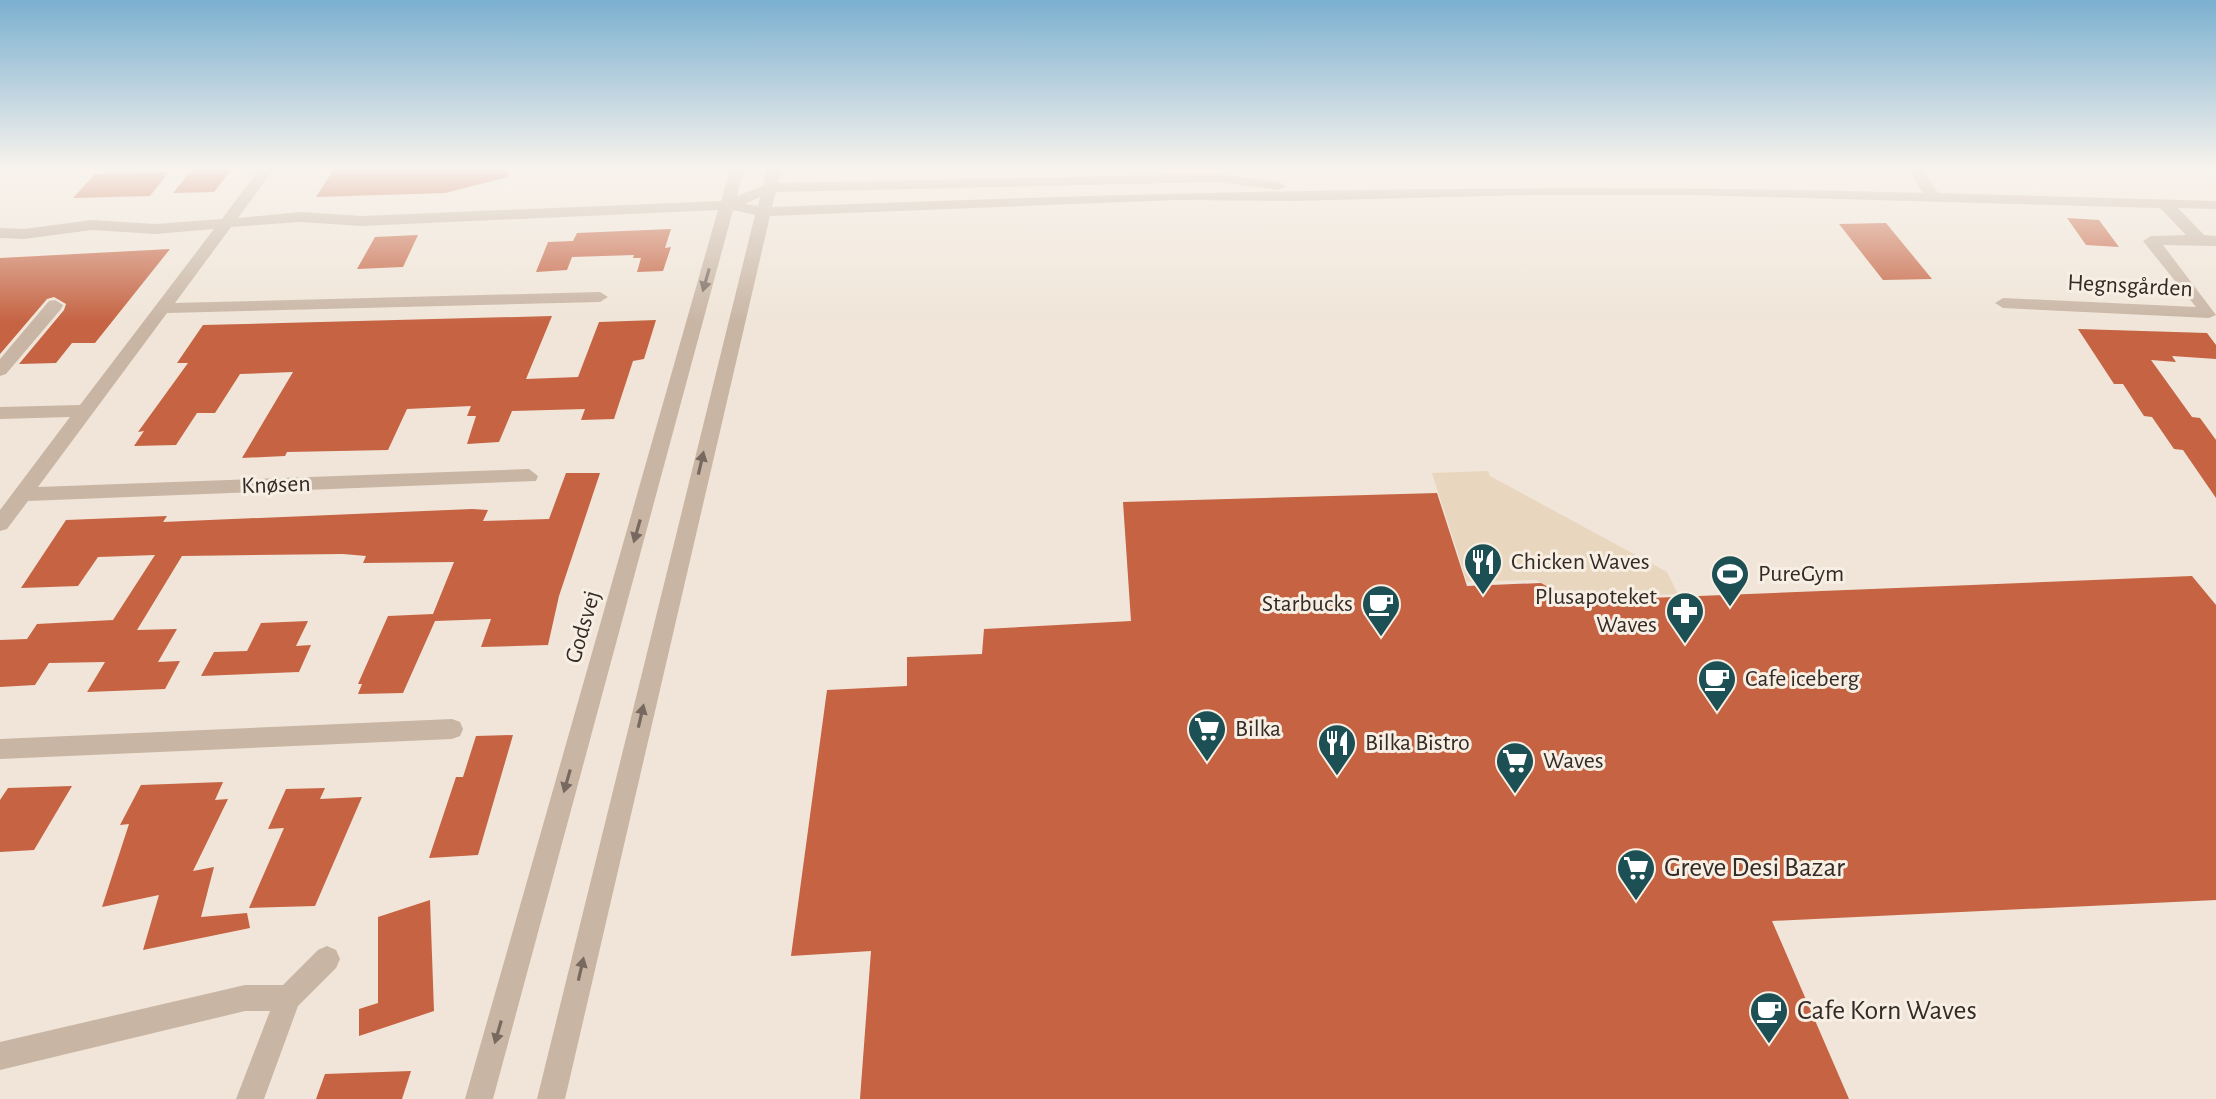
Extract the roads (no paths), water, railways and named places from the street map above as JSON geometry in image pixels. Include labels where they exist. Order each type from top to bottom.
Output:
[{"type":"street","points":[[0,233],[24,234],[92,225],[155,229],[252,220]]},
{"type":"street","points":[[350,220],[377,220]]},
{"type":"street","name":"Godsvej","points":[[479,1099],[724,220]]},
{"type":"street","points":[[551,1099],[723,367],[763,220]]},
{"type":"street","name":"Hegnsgården","points":[[2185,220],[2208,240]]},
{"type":"street","points":[[0,524],[227,222]]},
{"type":"street","name":"Hegnsgården","points":[[2003,303],[2209,313],[2151,241],[2208,240]]},
{"type":"street","points":[[162,308],[600,297]]},
{"type":"street","points":[[0,370],[55,305]]},
{"type":"street","points":[[0,413],[85,411]]},
{"type":"street","name":"Knøsen","points":[[23,494],[529,476]]},
{"type":"street","points":[[0,749],[452,729]]},
{"type":"street","points":[[250,1099],[288,998],[327,959]]},
{"type":"street","points":[[0,1056],[245,998],[288,998]]},
{"type":"place","name":"Chicken Waves","points":[[1483,596]]},
{"type":"place","name":"PureGym","points":[[1730,608]]},
{"type":"place","name":"Starbucks","points":[[1381,638]]},
{"type":"place","name":"Plusapoteket Waves","points":[[1685,645]]},
{"type":"place","name":"Cafe iceberg","points":[[1717,713]]},
{"type":"place","name":"Bilka","points":[[1207,763]]},
{"type":"place","name":"Bilka Bistro","points":[[1337,777]]},
{"type":"place","name":"Waves","points":[[1515,795]]},
{"type":"place","name":"Greve Desi Bazar","points":[[1636,902]]},
{"type":"place","name":"Cafe Korn Waves","points":[[1769,1045]]}]
